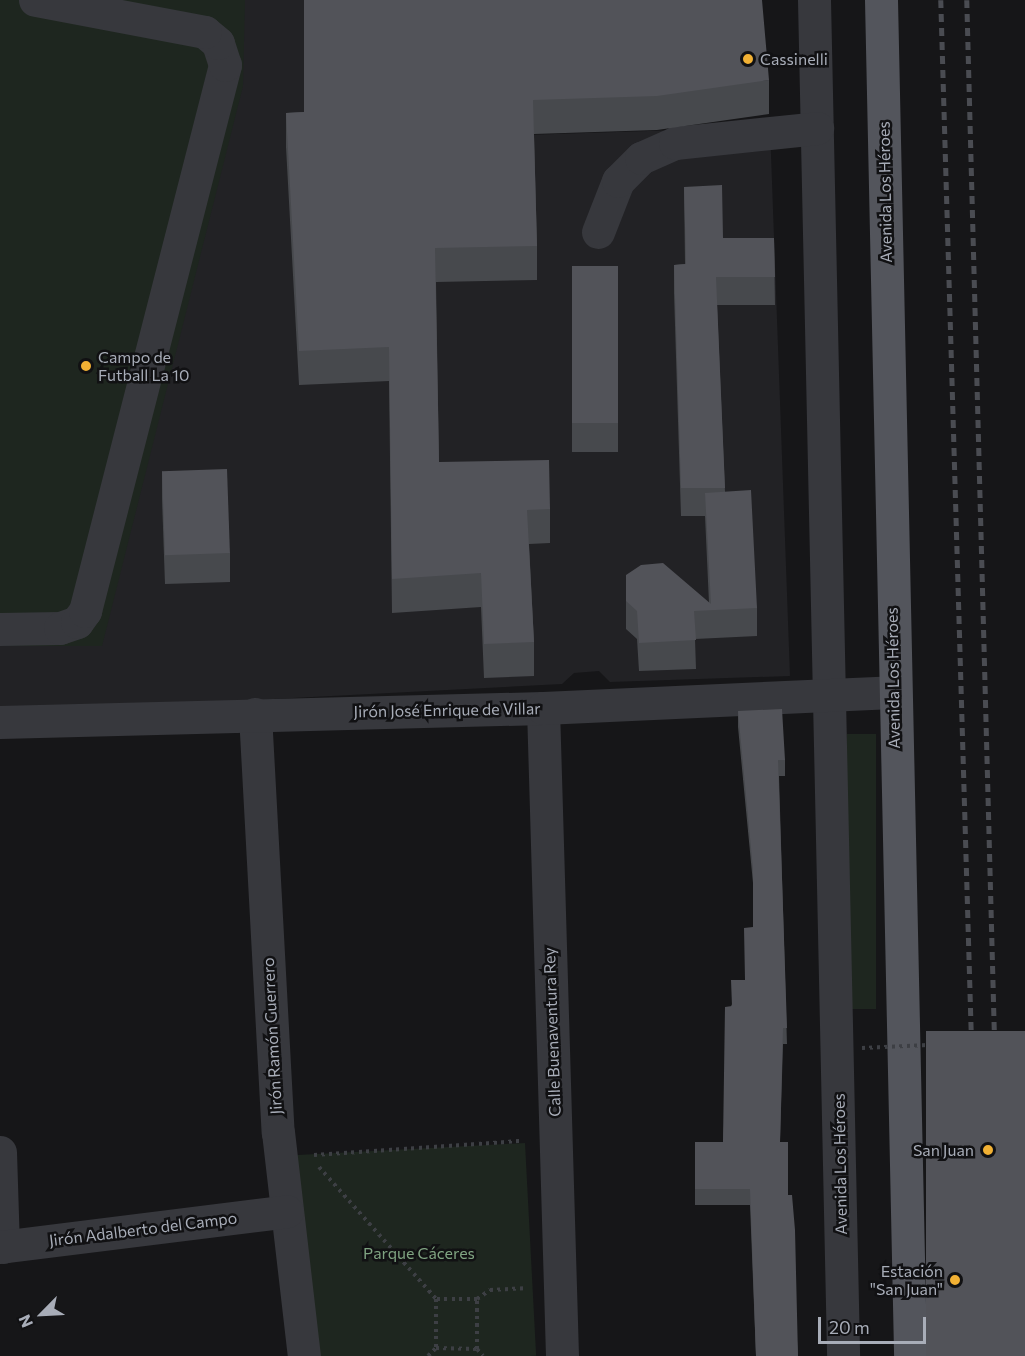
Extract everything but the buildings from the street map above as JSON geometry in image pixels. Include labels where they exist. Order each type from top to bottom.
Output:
[{"type":"main road","name":"Avenida Los Héroes","points":[[881,0],[893,692],[910,1356]]},
{"type":"street","points":[[0,629],[60,628],[77,622],[85,611],[225,65],[218,43],[205,32],[35,0]]},
{"type":"street","name":"Avenida Los Héroes","points":[[814,0],[831,695],[843,1356]]},
{"type":"street","points":[[598,232],[618,181],[641,158],[675,143],[817,128]]},
{"type":"street","name":"Jirón José Enrique de Villar","points":[[0,722],[543,708],[893,692]]},
{"type":"street","name":"Calle Buenaventura Rey","points":[[543,708],[562,1356]]},
{"type":"street","name":"Jirón Ramón Guerrero","points":[[255,714],[295,1156],[287,1211],[304,1356]]},
{"type":"street","points":[[0,1152],[1,1247]]},
{"type":"street","name":"Jirón Adalberto del Campo","points":[[1,1247],[287,1211]]},
{"type":"path","points":[[862,1048],[931,1045]]},
{"type":"path","points":[[295,1156],[555,1138]]},
{"type":"path","points":[[295,1156],[436,1299],[436,1348],[428,1356]]},
{"type":"path","points":[[436,1299],[477,1299],[490,1290],[527,1288]]},
{"type":"path","points":[[477,1299],[477,1349],[483,1356]]},
{"type":"path","points":[[436,1348],[477,1349]]},
{"type":"shaded area","points":[[0,0],[304,0],[305,142],[770,127],[790,676],[610,682],[599,671],[574,673],[562,684],[0,713]]},
{"type":"green space","name":"Campo de Futball La 10","points":[[0,0],[245,0],[243,86],[102,646],[0,646]]},
{"type":"green space","points":[[847,734],[876,734],[876,1009],[847,1009]]},
{"type":"green space","name":"Parque Cáceres","points":[[525,1143],[536,1356],[304,1356],[293,1155]]},
{"type":"railway","points":[[941,0],[972,1050]]},
{"type":"railway","points":[[967,0],[995,1047]]},
{"type":"place","name":"Cassinelli","points":[[748,59]]},
{"type":"place","name":"Campo de Futball La 10","points":[[86,366]]},
{"type":"place","name":"San Juan","points":[[988,1150]]},
{"type":"place","name":"Estación \"San Juan\"","points":[[955,1280]]}]
